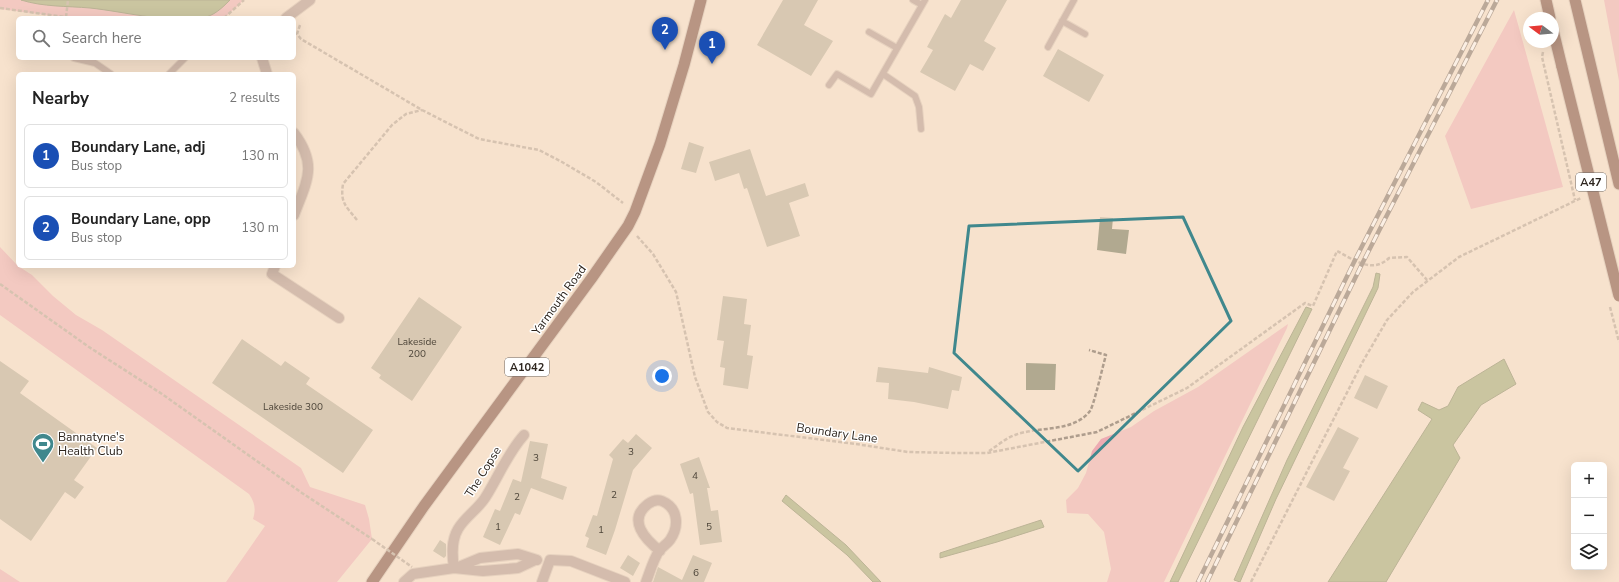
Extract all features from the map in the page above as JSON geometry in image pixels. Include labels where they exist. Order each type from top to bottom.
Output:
[{"type":"highway","name":"Yarmouth Road","points":[[372,582],[428,500],[591,280],[628,226],[635,212],[660,144],[684,65],[701,0]]},
{"type":"highway","points":[[1546,0],[1549,12]]},
{"type":"highway","name":"A47","points":[[1574,0],[1619,184]]},
{"type":"highway","name":"A47","points":[[1557,48],[1619,296]]},
{"type":"street","points":[[289,16],[310,0]]},
{"type":"street","points":[[263,60],[266,72]]},
{"type":"street","points":[[296,136],[302,144],[308,158],[309,169],[307,181],[296,210]]},
{"type":"street","points":[[274,268],[272,274],[340,318]]},
{"type":"street","name":"The Copse","points":[[454,568],[452,545],[458,530],[466,517],[483,500],[502,471],[507,458],[524,435]]},
{"type":"street","points":[[646,582],[660,551],[670,540],[674,532],[676,517],[670,507],[656,500],[645,507],[638,522],[643,535],[650,544],[660,551]]},
{"type":"street","points":[[404,582],[413,574],[454,568],[480,558],[518,554],[535,560],[571,561],[622,581]]},
{"type":"street","points":[[542,582],[550,560]]},
{"type":"lane","points":[[829,85],[837,74],[872,94],[924,2],[913,0]]},
{"type":"lane","points":[[1048,48],[1074,0]]},
{"type":"lane","points":[[1062,21],[1085,34]]},
{"type":"lane","points":[[869,32],[897,48]]},
{"type":"lane","points":[[84,60],[95,62],[108,72]]},
{"type":"lane","points":[[170,72],[183,60]]},
{"type":"lane","points":[[883,74],[915,96],[919,107],[921,129]]},
{"type":"path","points":[[66,16],[68,0]]},
{"type":"path","points":[[226,16],[244,0]]},
{"type":"path","points":[[301,7],[305,19],[298,29],[297,34],[301,39],[422,110],[479,139],[538,150],[550,156],[596,182],[635,212]]},
{"type":"path","points":[[0,8],[53,16]]},
{"type":"path","points":[[1542,57],[1575,200]]},
{"type":"path","points":[[358,220],[345,206],[341,195],[342,184],[392,125],[406,114],[422,110]]},
{"type":"path","points":[[1251,582],[1362,363],[1387,320],[1408,297],[1427,280],[1459,256],[1582,198]]},
{"type":"path","name":"Boundary Lane","points":[[628,226],[653,254],[676,292],[695,376],[708,412],[716,422],[732,429],[849,443],[908,452],[987,453],[1097,432],[1187,388],[1306,303],[1313,306],[1337,251],[1370,266],[1384,263],[1389,258],[1407,257],[1427,280]]},
{"type":"path","points":[[0,284],[89,346],[162,394],[302,493],[412,567]]},
{"type":"path","points":[[987,453],[1014,435],[1033,430],[1061,427],[1079,420],[1091,411],[1106,355],[1089,350]]},
{"type":"highlighted area","points":[[1183,217],[1231,321],[1078,471],[954,353],[969,226]]},
{"type":"shaded area","points":[[0,0],[244,0],[226,16],[55,16],[0,9]]},
{"type":"shaded area","points":[[21,0],[230,0],[214,14],[207,16],[146,16],[90,8],[46,5]]},
{"type":"shaded area","points":[[1604,0],[1619,0],[1619,81]]},
{"type":"shaded area","points":[[1514,10],[1523,43],[1523,48],[1525,48],[1563,187],[1471,209],[1445,136]]},
{"type":"shaded area","points":[[0,247],[16,264],[16,268],[21,268],[32,275],[53,296],[76,315],[102,330],[301,468],[310,487],[365,505],[372,539],[337,582],[226,582],[265,526],[253,519],[254,506],[253,500],[249,494],[0,315]]},
{"type":"shaded area","points":[[1376,273],[1380,274],[1378,288],[1276,499],[1240,582],[1234,580],[1287,460],[1373,287]]},
{"type":"shaded area","points":[[1306,307],[1312,309],[1178,582],[1170,582],[1243,427]]},
{"type":"shaded area","points":[[1288,324],[1164,582],[1107,582],[1111,569],[1104,532],[1088,514],[1067,513],[1066,500],[1078,488],[1086,473],[1092,451],[1101,439],[1131,427],[1154,411],[1198,387]]},
{"type":"shaded area","points":[[1504,359],[1516,384],[1481,405],[1453,445],[1460,458],[1386,582],[1328,582],[1432,419],[1418,410],[1422,402],[1439,410],[1448,406],[1458,387]]},
{"type":"shaded area","points":[[786,495],[846,545],[881,582],[873,582],[847,555],[782,501]]},
{"type":"shaded area","points":[[1041,520],[1044,527],[940,558],[940,553]]},
{"type":"shaded area","points":[[0,569],[20,582],[0,582]]},
{"type":"building","points":[[783,0],[818,0],[804,25],[833,41],[811,76],[757,45]]},
{"type":"building","points":[[961,0],[1007,0],[984,41],[996,48],[983,71],[970,64],[955,91],[920,72],[933,50],[927,47],[945,14],[951,18]]},
{"type":"building","points":[[1058,49],[1104,75],[1089,102],[1043,76]]},
{"type":"building","points":[[689,142],[704,147],[696,173],[681,169]]},
{"type":"building","points":[[750,149],[766,196],[805,183],[809,196],[789,203],[800,236],[767,247],[747,188],[744,189],[739,173],[715,181],[709,162]]},
{"type":"building","points":[[1100,217],[1113,218],[1112,229],[1129,230],[1126,254],[1097,250]]},
{"type":"building","points":[[723,296],[747,299],[744,324],[751,325],[747,355],[753,356],[748,389],[723,385],[725,368],[720,367],[724,341],[717,340]]},
{"type":"building","points":[[419,297],[462,327],[412,401],[379,378],[381,375],[371,368]]},
{"type":"building","points":[[242,339],[281,366],[285,361],[310,378],[306,384],[373,430],[343,473],[212,383]]},
{"type":"building","name":"Bannatyne's Health Club","points":[[0,361],[29,381],[20,393],[97,448],[74,480],[84,487],[75,499],[65,492],[31,541],[0,519]]},
{"type":"building","points":[[1026,363],[1056,364],[1055,390],[1026,390]]},
{"type":"building","points":[[878,367],[928,373],[929,367],[962,377],[959,391],[952,390],[948,409],[914,402],[888,399],[889,383],[876,382]]},
{"type":"building","points":[[1365,375],[1388,386],[1377,409],[1354,398]]},
{"type":"building","points":[[1338,427],[1359,438],[1343,468],[1350,471],[1334,501],[1306,487]]},
{"type":"building","points":[[636,434],[652,448],[633,470],[606,555],[586,547],[589,538],[585,536],[593,515],[597,516],[613,459],[609,455],[623,439],[628,443]]},
{"type":"building","points":[[530,441],[548,444],[541,478],[567,487],[563,500],[531,488],[520,515],[515,513],[500,545],[483,537],[495,509],[500,511],[513,479],[521,482]]},
{"type":"building","points":[[699,457],[710,488],[707,488],[711,511],[718,510],[722,542],[700,545],[693,493],[690,494],[680,464]]},
{"type":"building","points":[[440,540],[446,544],[446,556],[444,558],[433,551]]},
{"type":"building","points":[[628,555],[640,563],[633,576],[620,568]]},
{"type":"building","points":[[693,555],[712,563],[704,582],[653,582],[658,567],[682,580]]},
{"type":"railway","points":[[1198,582],[1355,260],[1488,0]]},
{"type":"railway","points":[[1207,582],[1362,264],[1497,0]]},
{"type":"place","name":"Boundary Lane, opp","points":[[665,50]]},
{"type":"place","name":"Boundary Lane, adj","points":[[712,64]]},
{"type":"place","name":"Bannatyne's Health Club","points":[[43,464]]}]
